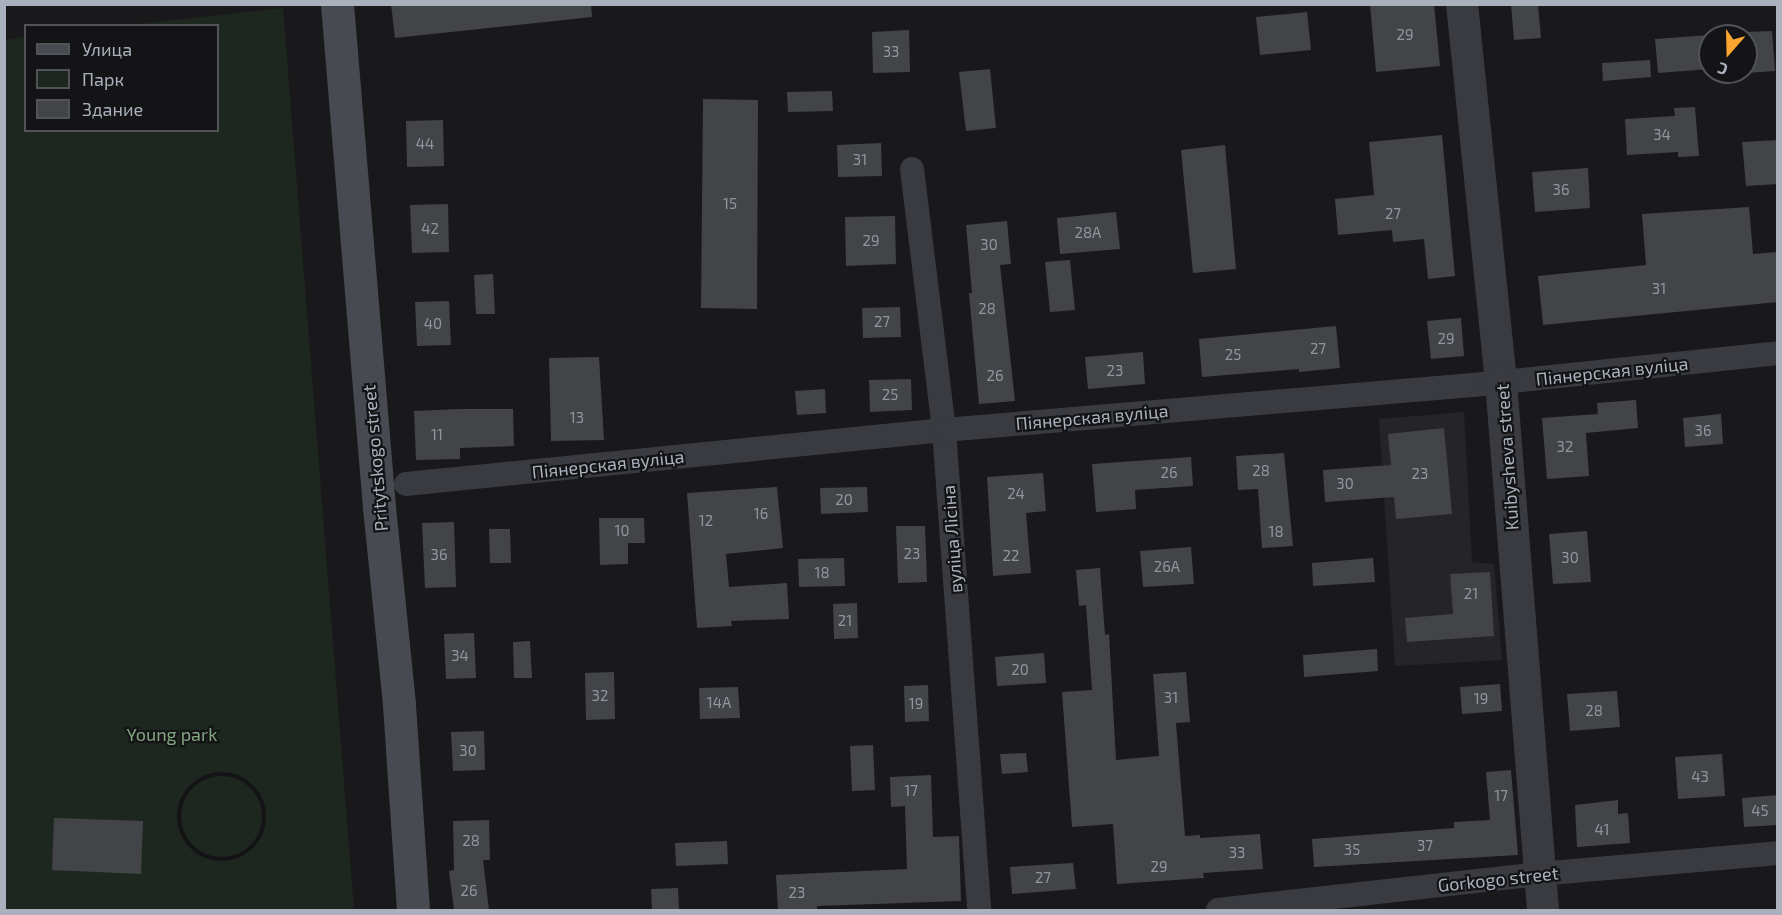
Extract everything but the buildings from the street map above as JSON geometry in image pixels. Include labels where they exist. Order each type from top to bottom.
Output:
[{"type":"main road","name":"Pritytskogo street","points":[[337,4],[378,496],[399,705],[412,910]]},
{"type":"street","name":"Kuibysheva street","points":[[1462,4],[1501,382],[1543,910]]},
{"type":"street","name":"вуліца Лісіна","points":[[912,169],[944,429],[979,910]]},
{"type":"street","name":"Піянерская вуліца","points":[[406,484],[944,429],[1501,382],[1778,353]]},
{"type":"street","name":"Gorkogo street","points":[[1218,910],[1539,874],[1778,853]]},
{"type":"shaded area","points":[[1464,412],[1472,562],[1494,564],[1502,660],[1395,666],[1379,419]]},
{"type":"green space","name":"Young park","points":[[283,8],[354,910],[5,910],[4,40],[24,37],[24,132],[219,132],[219,24],[137,24]]},
{"type":"railway","points":[[222,774],[246,781],[258,793],[265,817],[258,841],[246,853],[222,860],[198,853],[186,841],[179,817],[186,793],[198,781],[222,774]]}]
